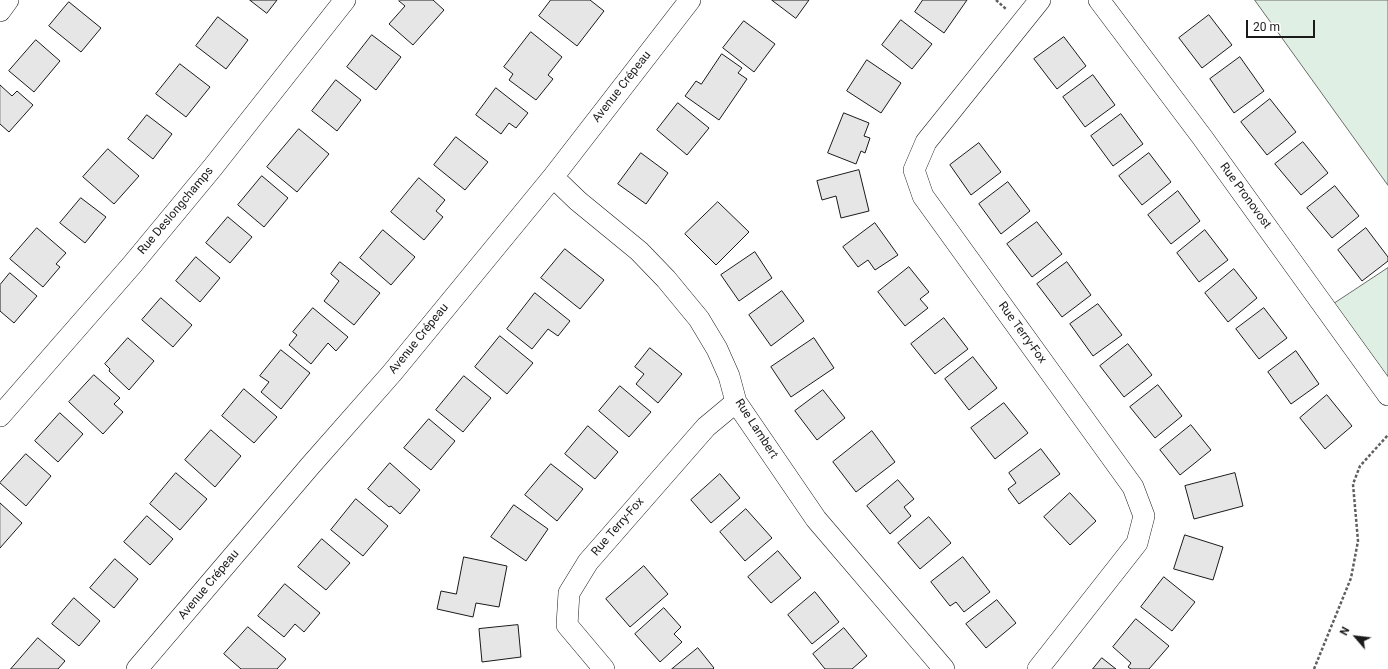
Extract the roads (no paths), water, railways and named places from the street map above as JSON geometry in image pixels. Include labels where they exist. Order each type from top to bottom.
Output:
[{"type":"street","points":[[0,11],[8,0]]},
{"type":"street","name":"Rue Deslongchamps","points":[[0,416],[131,266],[213,167],[345,0]]},
{"type":"street","name":"Avenue Crépeau","points":[[137,669],[305,472],[392,373],[553,177],[690,0]]},
{"type":"street","name":"Rue Terry-Fox","points":[[1038,669],[1137,543],[1144,516],[1133,487],[923,196],[914,170],[926,142],[1040,0]]},
{"type":"street","name":"Rue Pronovost","points":[[1099,0],[1202,137],[1388,395]]},
{"type":"street","name":"Rue Lambert","points":[[553,177],[578,201],[638,251],[666,279],[699,319],[717,350],[729,376],[736,402],[816,519],[944,669]]},
{"type":"street","name":"Rue Terry-Fox","points":[[604,669],[567,625],[569,593],[593,556],[706,427],[736,402]]}]
